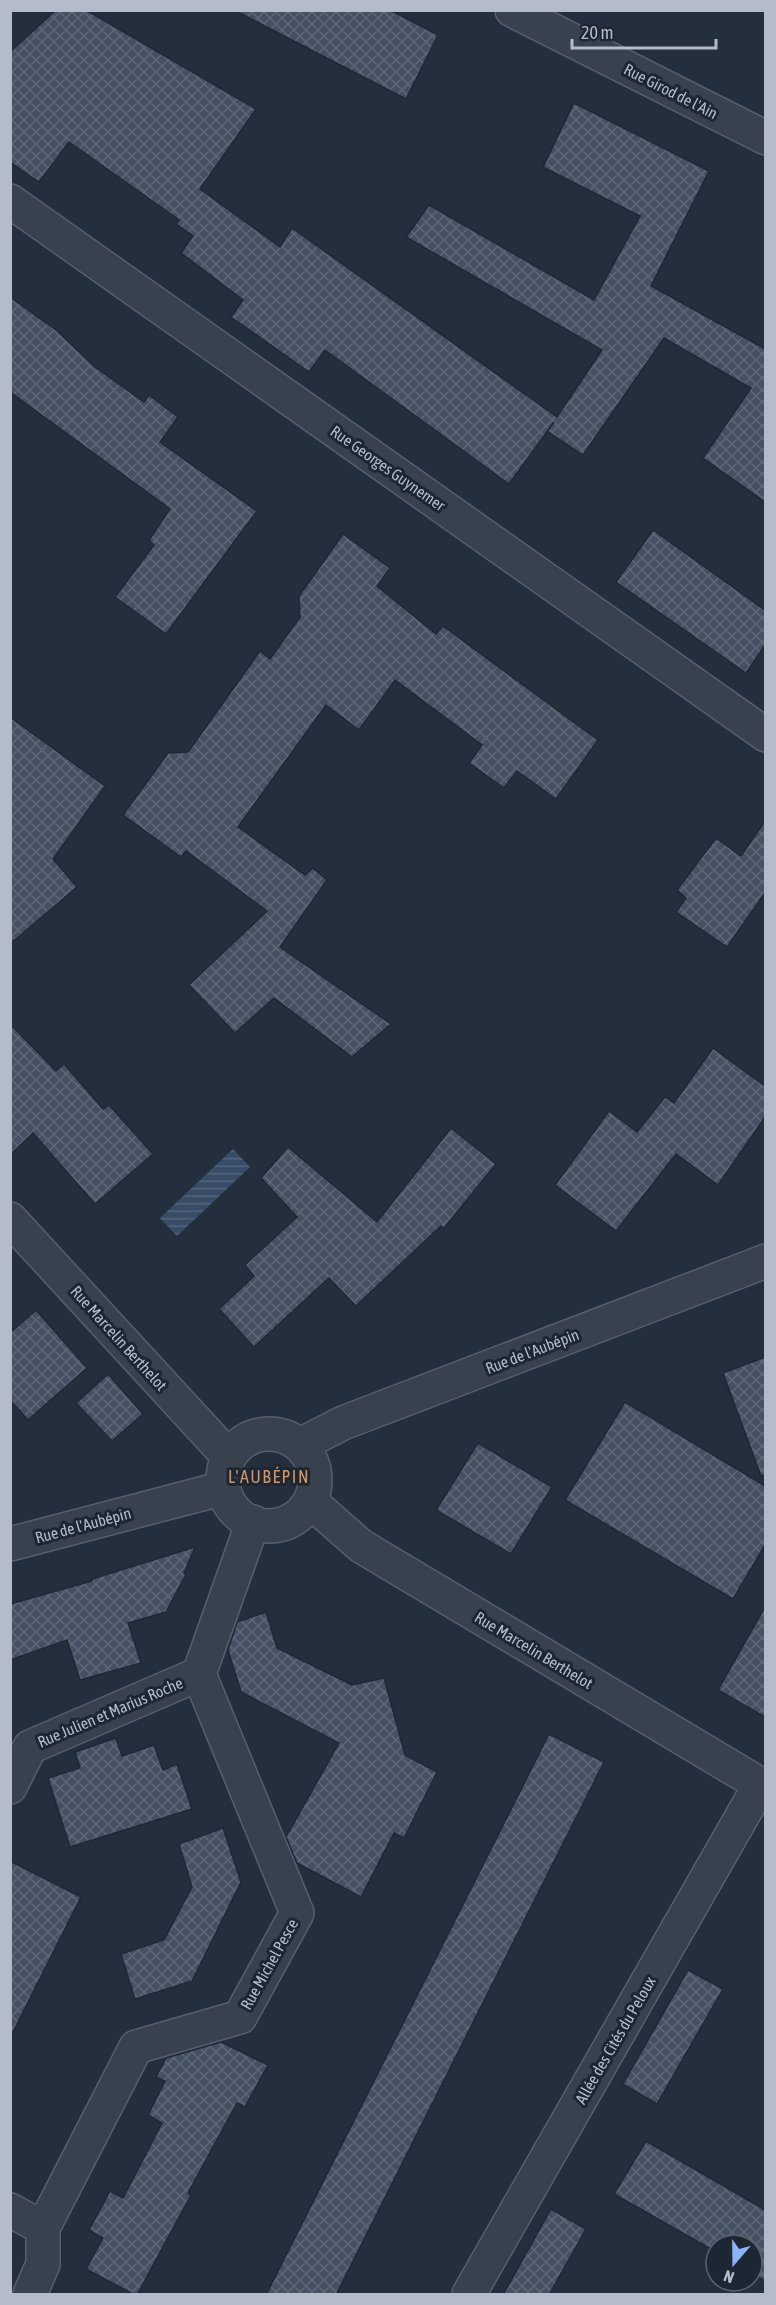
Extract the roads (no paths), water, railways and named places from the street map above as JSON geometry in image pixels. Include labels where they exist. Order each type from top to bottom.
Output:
[{"type":"street","name":"Rue Girod de l'Ain","points":[[512,10],[765,138]]},
{"type":"street","name":"Rue Georges Guynemer","points":[[10,201],[765,735]]},
{"type":"street","name":"Rue Marcelin Berthelot","points":[[10,1219],[227,1473]]},
{"type":"street","name":"Rue de l'Aubépin","points":[[300,1445],[343,1423],[765,1261]]},
{"type":"street","points":[[271,1434],[286,1437],[300,1445],[309,1456],[315,1470],[315,1486],[310,1502],[300,1514],[284,1524],[268,1526],[253,1522],[239,1514],[229,1502],[227,1473],[240,1444],[255,1436],[271,1434]]},
{"type":"street","name":"Rue de l'Aubépin","points":[[10,1544],[227,1473]]},
{"type":"street","name":"Rue Marcelin Berthelot","points":[[310,1502],[362,1546],[763,1787]]},
{"type":"street","points":[[199,1674],[253,1522]]},
{"type":"street","name":"Rue Julien et Marius Roche","points":[[10,1787],[30,1747],[199,1674]]},
{"type":"street","name":"Rue Michel Pesce","points":[[30,2295],[43,2264],[43,2228],[136,2047],[240,2017],[297,1913],[199,1674]]},
{"type":"street","name":"Allée des Cités du Peloux","points":[[469,2295],[763,1787]]},
{"type":"street","points":[[10,2210],[43,2228]]},
{"type":"water","points":[[233,1149],[250,1167],[177,1236],[160,1218]]},
{"type":"district","name":"L'AUBÉPIN","points":[[269,1476]]}]
